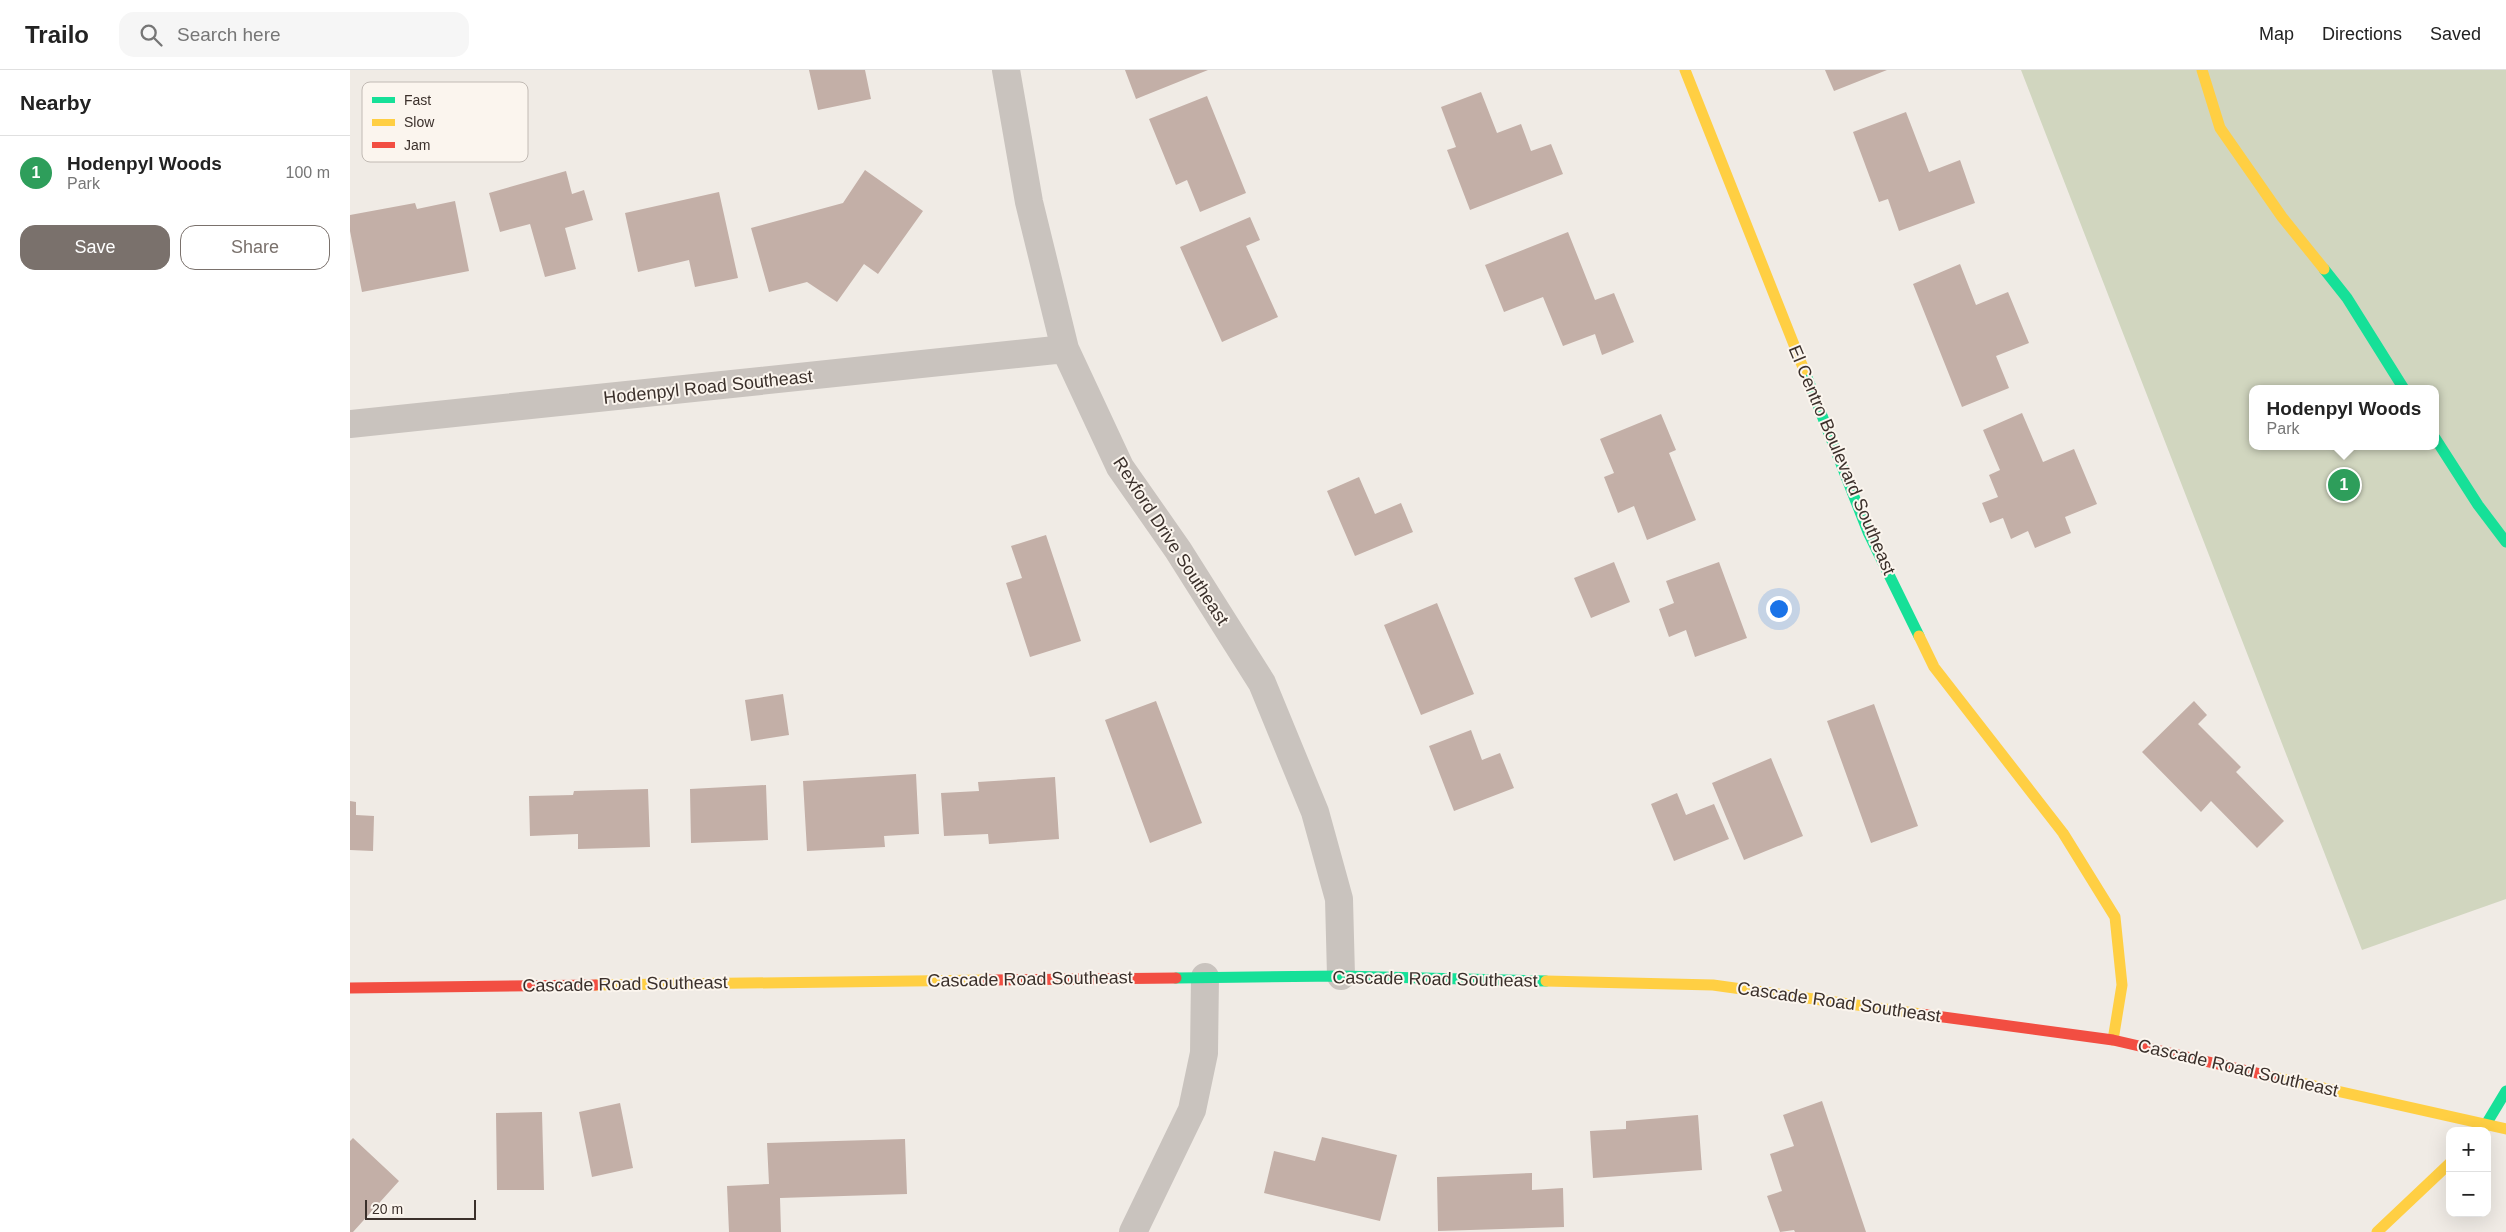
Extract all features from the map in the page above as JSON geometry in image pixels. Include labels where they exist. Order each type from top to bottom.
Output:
[{"type":"main road","name":"El Centro Boulevard Southeast","points":[[1685,70],[1868,532],[1934,667],[2063,833],[2115,918],[2122,985],[2113,1040]]},
{"type":"main road","points":[[2202,70],[2220,128],[2282,217],[2347,298],[2401,385]]},
{"type":"main road","points":[[2439,444],[2478,505],[2506,542]]},
{"type":"main road","name":"Cascade Road Southeast","points":[[350,988],[1341,976],[1713,985],[2113,1040],[2485,1127]]},
{"type":"main road","points":[[2485,1127],[2506,1091]]},
{"type":"main road","name":"Cascade Road Southeast","points":[[2491,1128],[2506,1129]]},
{"type":"main road","points":[[2377,1232],[2446,1167]]},
{"type":"street","name":"Rexford Drive Southeast","points":[[1006,70],[1029,202],[1066,349],[1120,467],[1178,550],[1262,683],[1316,812],[1339,899],[1341,976]]},
{"type":"street","name":"Hodenpyl Road Southeast","points":[[350,424],[1066,349]]},
{"type":"street","points":[[1133,1232],[1192,1110],[1204,1053],[1205,977]]},
{"type":"green space","points":[[2021,70],[2506,70],[2506,899],[2362,950]]},
{"type":"building","points":[[809,70],[865,70],[871,99],[818,110]]},
{"type":"building","points":[[1125,70],[1208,70],[1136,99]]},
{"type":"building","points":[[1825,70],[1887,70],[1834,91]]},
{"type":"building","points":[[1481,92],[1497,133],[1521,124],[1531,151],[1551,144],[1563,174],[1470,210],[1447,150],[1456,147],[1441,107]]},
{"type":"building","points":[[1207,96],[1246,193],[1200,212],[1187,180],[1176,185],[1149,119]]},
{"type":"building","points":[[1906,112],[1929,172],[1960,160],[1975,203],[1899,231],[1888,199],[1879,202],[1853,132]]},
{"type":"building","points":[[865,170],[923,211],[878,274],[864,264],[837,302],[807,282],[769,292],[751,228],[843,203]]},
{"type":"building","points":[[566,171],[572,194],[584,190],[593,220],[565,228],[576,269],[545,277],[530,224],[500,232],[489,193]]},
{"type":"building","points":[[719,192],[738,278],[695,287],[689,260],[638,272],[625,213]]},
{"type":"building","points":[[455,201],[469,271],[362,292],[350,231],[350,215],[415,203],[417,209]]},
{"type":"building","points":[[1250,217],[1260,240],[1246,246],[1278,317],[1222,342],[1180,247]]},
{"type":"building","points":[[1568,232],[1595,300],[1614,293],[1634,342],[1602,355],[1595,334],[1563,346],[1543,297],[1504,312],[1485,265]]},
{"type":"building","points":[[1960,264],[1976,305],[2008,292],[2029,343],[1996,356],[2009,388],[1962,407],[1913,284]]},
{"type":"building","points":[[2022,413],[2043,462],[2074,449],[2097,504],[2065,517],[2071,533],[2035,548],[2028,531],[2011,539],[2003,518],[1990,523],[1982,503],[1998,497],[1989,475],[2000,470],[1983,430]]},
{"type":"building","points":[[1661,414],[1676,450],[1669,453],[1696,520],[1647,540],[1634,506],[1618,513],[1604,477],[1614,473],[1600,439]]},
{"type":"building","points":[[1359,477],[1375,514],[1401,503],[1413,532],[1355,556],[1327,491]]},
{"type":"building","points":[[1046,535],[1081,641],[1030,657],[1006,583],[1022,578],[1011,546]]},
{"type":"building","points":[[1614,562],[1630,602],[1591,618],[1574,578]]},
{"type":"building","points":[[1719,562],[1747,638],[1695,657],[1686,630],[1669,637],[1659,609],[1674,603],[1666,581]]},
{"type":"building","points":[[1437,603],[1474,694],[1421,715],[1384,625]]},
{"type":"building","points":[[783,694],[789,735],[751,741],[745,700]]},
{"type":"building","points":[[1156,701],[1202,823],[1150,843],[1105,720]]},
{"type":"building","points":[[2194,701],[2207,715],[2198,724],[2241,767],[2236,772],[2284,821],[2257,848],[2211,801],[2201,812],[2142,752]]},
{"type":"building","points":[[1874,704],[1918,826],[1871,843],[1827,721]]},
{"type":"building","points":[[1471,730],[1482,760],[1500,753],[1514,788],[1454,811],[1429,746]]},
{"type":"building","points":[[1771,758],[1803,836],[1744,860],[1712,783]]},
{"type":"building","points":[[916,774],[919,834],[884,836],[885,847],[807,851],[803,781]]},
{"type":"building","points":[[1055,777],[1059,839],[989,844],[988,834],[944,836],[941,793],[979,791],[978,782]]},
{"type":"building","points":[[766,785],[768,840],[691,843],[690,789]]},
{"type":"building","points":[[648,789],[650,847],[578,849],[578,834],[530,836],[529,796],[573,795],[574,791]]},
{"type":"building","points":[[1677,793],[1686,815],[1714,804],[1729,839],[1674,861],[1651,804]]},
{"type":"building","points":[[350,801],[356,802],[356,815],[374,816],[373,851],[350,850]]},
{"type":"building","points":[[1822,1101],[1866,1232],[1795,1232],[1794,1230],[1780,1232],[1767,1196],[1782,1191],[1770,1154],[1794,1146],[1783,1115]]},
{"type":"building","points":[[620,1103],[633,1168],[592,1177],[579,1112]]},
{"type":"building","points":[[542,1112],[544,1190],[497,1190],[496,1113]]},
{"type":"building","points":[[1698,1115],[1702,1170],[1593,1178],[1590,1131],[1626,1129],[1626,1121]]},
{"type":"building","points":[[1322,1137],[1397,1155],[1380,1221],[1264,1193],[1274,1151],[1315,1161]]},
{"type":"building","points":[[353,1138],[399,1181],[353,1232],[350,1232],[350,1141]]},
{"type":"building","points":[[905,1139],[907,1194],[780,1198],[781,1232],[729,1232],[727,1186],[769,1184],[767,1143]]},
{"type":"building","points":[[1532,1173],[1532,1190],[1563,1188],[1564,1227],[1438,1231],[1437,1177]]},
{"type":"traffic: fast","points":[[2324,269],[2347,298],[2401,385]]},
{"type":"traffic: fast","points":[[1804,370],[1868,532],[1919,636]]},
{"type":"traffic: fast","points":[[2439,444],[2478,505],[2506,542]]},
{"type":"traffic: fast","points":[[1176,978],[1341,976],[1546,981]]},
{"type":"traffic: fast","points":[[2484,1127],[2506,1091]]},
{"type":"traffic: slow","points":[[1685,70],[1804,370]]},
{"type":"traffic: slow","points":[[2202,70],[2220,128],[2282,217],[2324,269]]},
{"type":"traffic: slow","points":[[1919,636],[1934,667],[2063,833],[2115,917],[2122,985],[2113,1040]]},
{"type":"traffic: slow","points":[[596,985],[987,980]]},
{"type":"traffic: slow","points":[[1546,981],[1713,985],[1921,1014]]},
{"type":"traffic: slow","points":[[2274,1077],[2506,1129]]},
{"type":"traffic: slow","points":[[2377,1232],[2446,1167]]},
{"type":"traffic: jam","points":[[987,980],[1176,978]]},
{"type":"traffic: jam","points":[[350,988],[596,985]]},
{"type":"traffic: jam","points":[[1921,1014],[2113,1040],[2274,1077]]},
{"type":"place","name":"Hodenpyl Woods","points":[[2344,485]]}]
